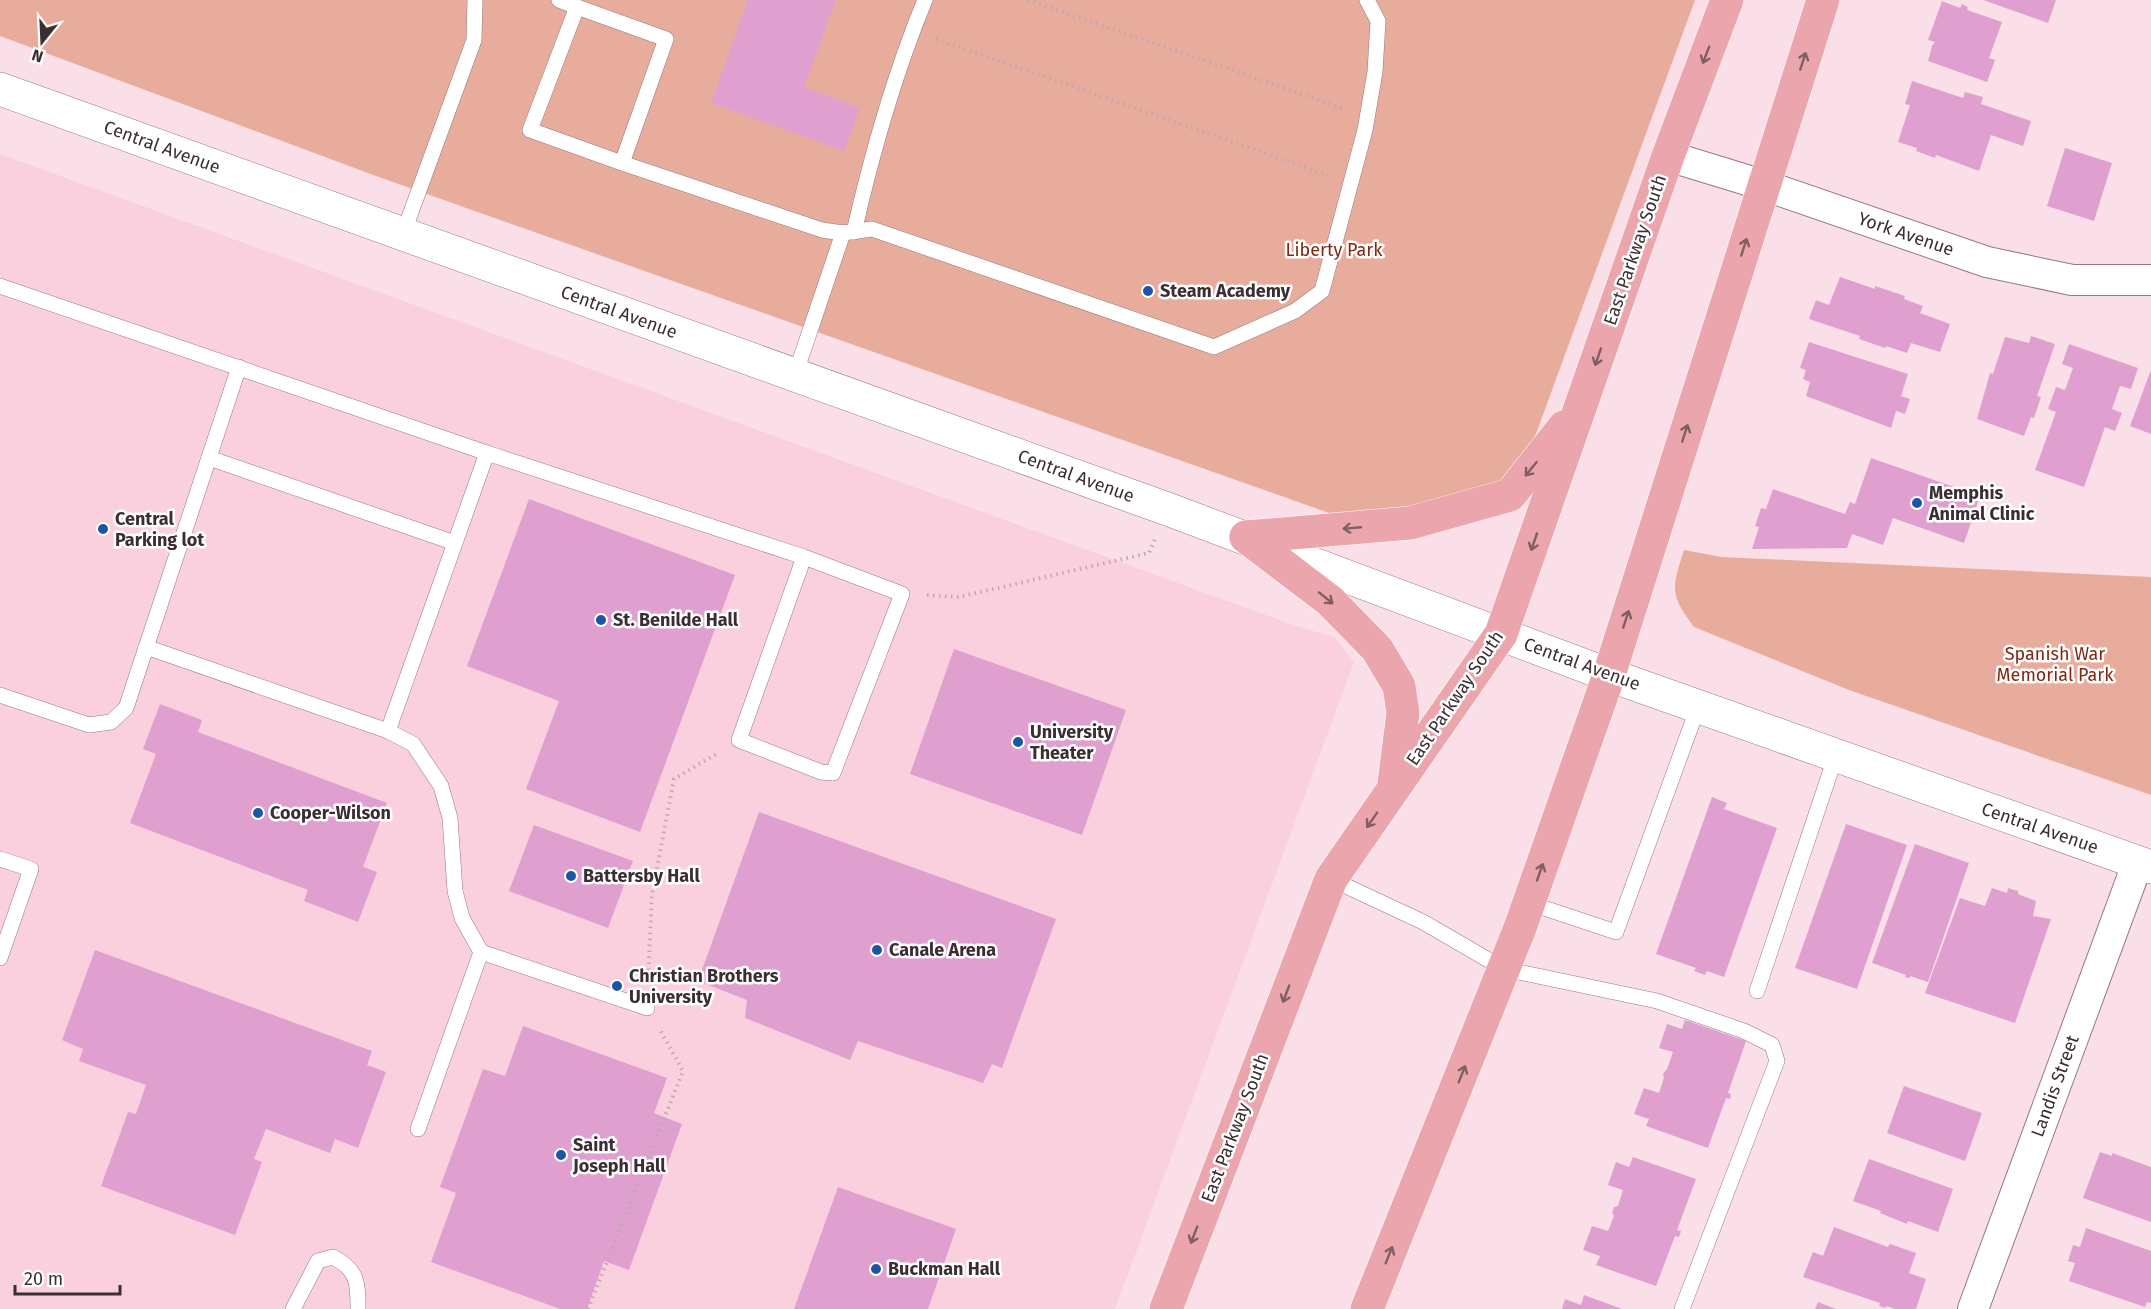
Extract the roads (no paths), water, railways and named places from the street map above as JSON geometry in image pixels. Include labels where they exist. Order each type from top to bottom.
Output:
[{"type":"main road","name":"East Parkway South","points":[[1166,1309],[1331,879],[1501,634],[1668,156],[1727,0]]},
{"type":"main road","points":[[1367,1309],[1504,969],[1609,675],[1823,0]]},
{"type":"main road","name":"Central Avenue","points":[[0,89],[1246,537],[1609,675],[2144,865]]},
{"type":"main road","points":[[1246,537],[1410,523],[1510,495],[1580,407]]},
{"type":"main road","points":[[1246,537],[1330,601],[1377,649],[1399,686],[1403,713],[1393,789]]},
{"type":"street","name":"York Avenue","points":[[1668,156],[1763,185],[1987,262],[2072,280],[2151,280]]},
{"type":"street","name":"Landis Street","points":[[1973,1309],[2144,865]]},
{"type":"lane","points":[[403,234],[474,40],[475,0]]},
{"type":"lane","points":[[559,0],[666,39],[622,163]]},
{"type":"lane","points":[[795,375],[848,233],[913,30],[926,0]]},
{"type":"lane","points":[[577,7],[530,130],[822,230],[848,233],[872,229],[1214,347],[1295,311],[1322,291],[1365,130],[1375,72],[1378,21],[1367,0]]},
{"type":"lane","points":[[0,286],[487,453],[804,557],[902,594],[833,773],[821,772],[739,740],[804,557]]},
{"type":"lane","points":[[0,695],[89,725],[111,722],[126,708],[239,368]]},
{"type":"lane","points":[[388,731],[487,453]]},
{"type":"lane","points":[[209,458],[455,543]]},
{"type":"lane","points":[[146,647],[388,731],[413,744],[441,786],[450,818],[455,891],[462,918],[481,952],[647,1008]]},
{"type":"lane","points":[[1529,903],[1616,932],[1698,706]]},
{"type":"lane","points":[[1757,991],[1836,755]]},
{"type":"lane","points":[[0,859],[31,869],[0,958]]},
{"type":"lane","points":[[1331,879],[1423,921],[1504,969],[1657,1001],[1744,1031],[1772,1045],[1777,1061],[1682,1309]]},
{"type":"lane","points":[[418,1130],[481,952]]},
{"type":"lane","points":[[293,1309],[318,1261],[333,1257],[344,1263],[357,1279],[358,1309]]},
{"type":"place","name":"Steam Academy","points":[[1148,291]]},
{"type":"place","name":"Memphis Animal Clinic","points":[[1917,503]]},
{"type":"place","name":"Central Parking lot","points":[[103,529]]},
{"type":"place","name":"St. Benilde Hall","points":[[601,620]]},
{"type":"place","name":"University Theater","points":[[1018,742]]},
{"type":"place","name":"Cooper-Wilson","points":[[258,813]]},
{"type":"place","name":"Battersby Hall","points":[[571,876]]},
{"type":"place","name":"Canale Arena","points":[[877,950]]},
{"type":"place","name":"Christian Brothers University","points":[[617,986]]},
{"type":"place","name":"Saint Joseph Hall","points":[[561,1155]]},
{"type":"place","name":"Buckman Hall","points":[[876,1269]]},
{"type":"park label","name":"Liberty Park","points":[[1334,250]]},
{"type":"park label","name":"Spanish War Memorial Park","points":[[2055,664]]}]
